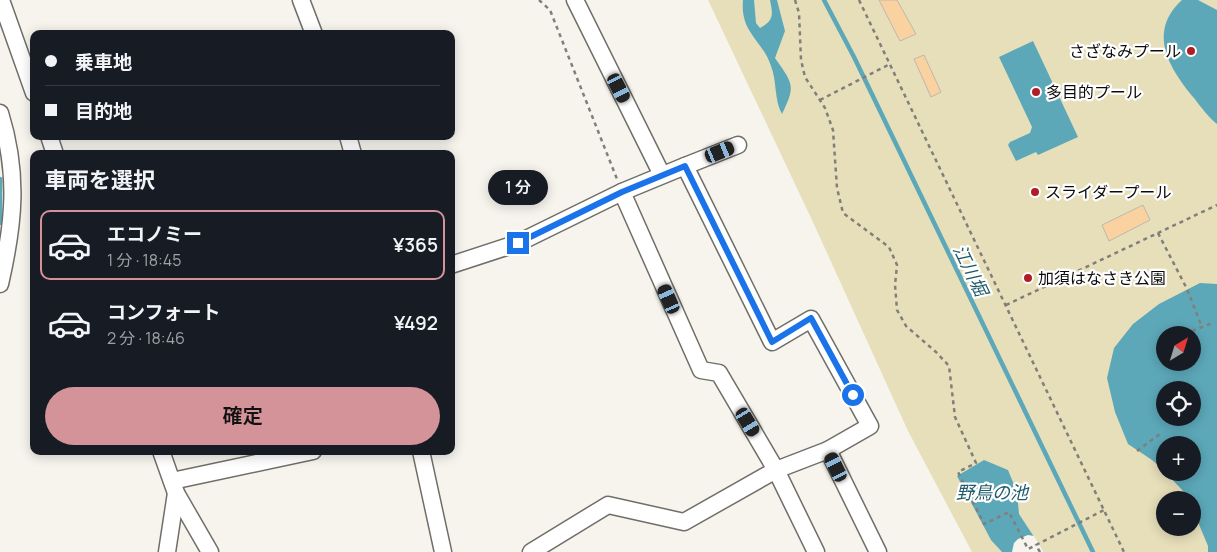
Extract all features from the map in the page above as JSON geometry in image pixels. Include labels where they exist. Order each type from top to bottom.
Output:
[{"type":"street","points":[[1,0],[30,82]]},
{"type":"street","points":[[301,0],[312,30]]},
{"type":"street","points":[[575,0],[662,175]]},
{"type":"street","points":[[0,113],[10,151],[13,181],[11,228],[0,284]]},
{"type":"street","points":[[455,264],[518,243],[622,192],[738,145]]},
{"type":"street","points":[[531,552],[608,505],[684,522],[776,470],[828,450],[870,426],[811,318],[772,342],[685,166]]},
{"type":"street","points":[[622,192],[701,370],[719,373],[776,470],[816,552]]},
{"type":"street","points":[[828,450],[878,552]]},
{"type":"street","points":[[162,455],[174,487],[210,552]]},
{"type":"street","points":[[174,487],[298,455]]},
{"type":"street","points":[[422,455],[443,552]]},
{"type":"street","points":[[167,552],[174,487]]},
{"type":"path","points":[[539,0],[550,10],[622,192]]},
{"type":"path","points":[[795,0],[799,13],[801,60],[805,77],[825,108],[834,130],[836,188],[843,213],[889,247],[897,265],[895,285],[897,310],[906,326],[949,366],[955,418],[976,463],[958,472],[984,524],[1009,512],[1028,549],[1104,510]]},
{"type":"path","points":[[859,0],[1124,552]]},
{"type":"path","points":[[820,100],[890,64]]},
{"type":"path","points":[[1006,305],[1217,205]]},
{"type":"path","points":[[1157,233],[1187,290],[1202,327],[1212,323]]},
{"type":"path","points":[[1137,451],[1160,434]]},
{"type":"path","points":[[1038,544],[1040,552]]},
{"type":"shaded area","name":"加須はなさき公園","points":[[708,0],[1217,0],[1217,552],[972,552],[908,431],[812,220]]},
{"type":"water","points":[[743,0],[754,0],[756,23],[760,28],[770,20],[772,10],[770,0],[777,0],[785,31],[775,58],[789,79],[791,90],[782,114],[779,109],[771,66],[748,28],[743,11]]},
{"type":"water","name":"さざなみプール","points":[[1182,0],[1198,0],[1217,10],[1217,124],[1205,112],[1177,75],[1166,50],[1164,37],[1166,25],[1171,12]]},
{"type":"water","name":"多目的プール","points":[[1033,41],[1078,137],[1038,155],[1036,152],[1016,161],[1008,145],[1010,142],[1030,133],[1032,127],[999,57]]},
{"type":"water","points":[[1200,283],[1217,284],[1217,552],[1208,552],[1208,546],[1201,529],[1201,491],[1183,491],[1174,481],[1201,481],[1201,436],[1156,436],[1156,463],[1128,444],[1115,412],[1107,378],[1114,348],[1133,324],[1159,304]]},
{"type":"water","name":"野鳥の池","points":[[984,460],[1008,470],[1017,492],[1019,514],[1044,552],[1002,552],[991,540],[957,476]]},
{"type":"pier","points":[[1028,535],[1034,536],[1044,552],[1012,552],[1014,543]]},
{"type":"building","points":[[879,0],[897,0],[916,34],[900,41]]},
{"type":"building","points":[[924,55],[941,92],[931,97],[914,59]]},
{"type":"building","points":[[1143,205],[1150,220],[1109,241],[1102,225]]},
{"type":"waterway","name":"江川堀","points":[[824,0],[854,57],[1093,552]]},
{"type":"waterway","points":[[0,179],[0,223]]},
{"type":"place","name":"さざなみプール","points":[[1191,51]]},
{"type":"place","name":"多目的プール","points":[[1036,92]]},
{"type":"place","name":"スライダープール","points":[[1035,192]]},
{"type":"place","name":"加須はなさき公園","points":[[1028,278]]},
{"type":"route","points":[[518,243],[622,192],[685,166],[772,342],[811,318],[853,395]]}]
